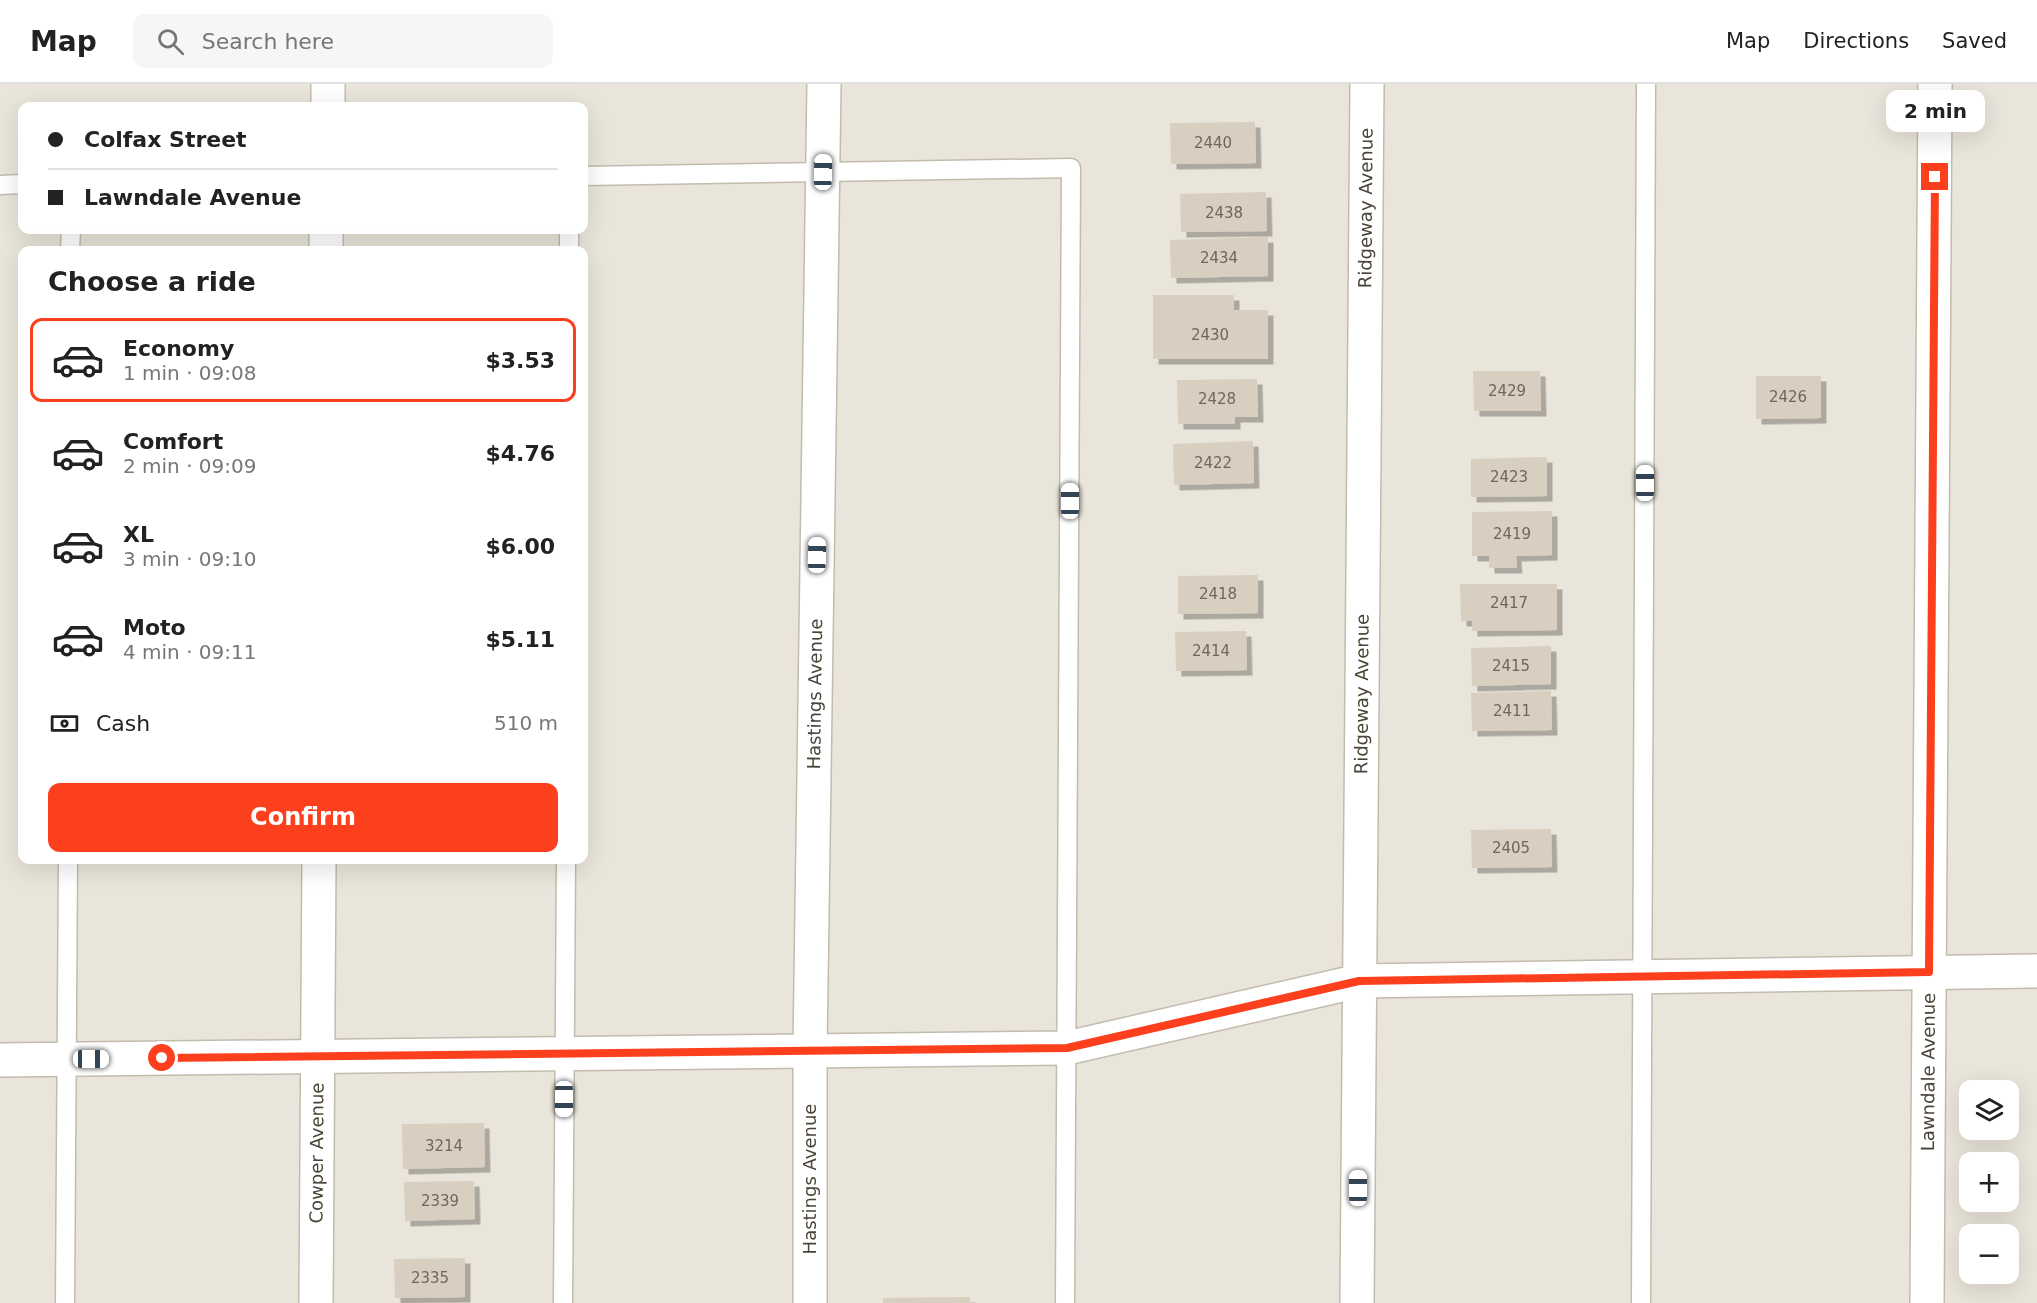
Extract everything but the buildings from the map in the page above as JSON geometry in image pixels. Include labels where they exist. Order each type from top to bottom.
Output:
[{"type":"street","points":[[328,84],[328,102]]},
{"type":"street","name":"Hastings Avenue","points":[[810,1303],[810,1051],[824,84]]},
{"type":"street","name":"Ridgeway Avenue","points":[[1357,1303],[1367,84]]},
{"type":"street","name":"Lawndale Avenue","points":[[1927,1303],[1935,84]]},
{"type":"street","name":"Cowper Avenue","points":[[316,1303],[319,864]]},
{"type":"street","points":[[0,1060],[1067,1048],[1359,981],[2037,971]]},
{"type":"lane","points":[[1641,1303],[1646,84]]},
{"type":"lane","points":[[588,176],[1071,168],[1065,1303]]},
{"type":"lane","points":[[0,184],[18,184]]},
{"type":"lane","points":[[65,1303],[68,864]]},
{"type":"lane","points":[[563,1303],[566,864]]},
{"type":"shaded area","points":[[0,84],[2037,84],[2037,1303],[0,1303]]},
{"type":"route","points":[[162,1058],[1067,1048],[1359,981],[1929,972],[1935,177]]}]
